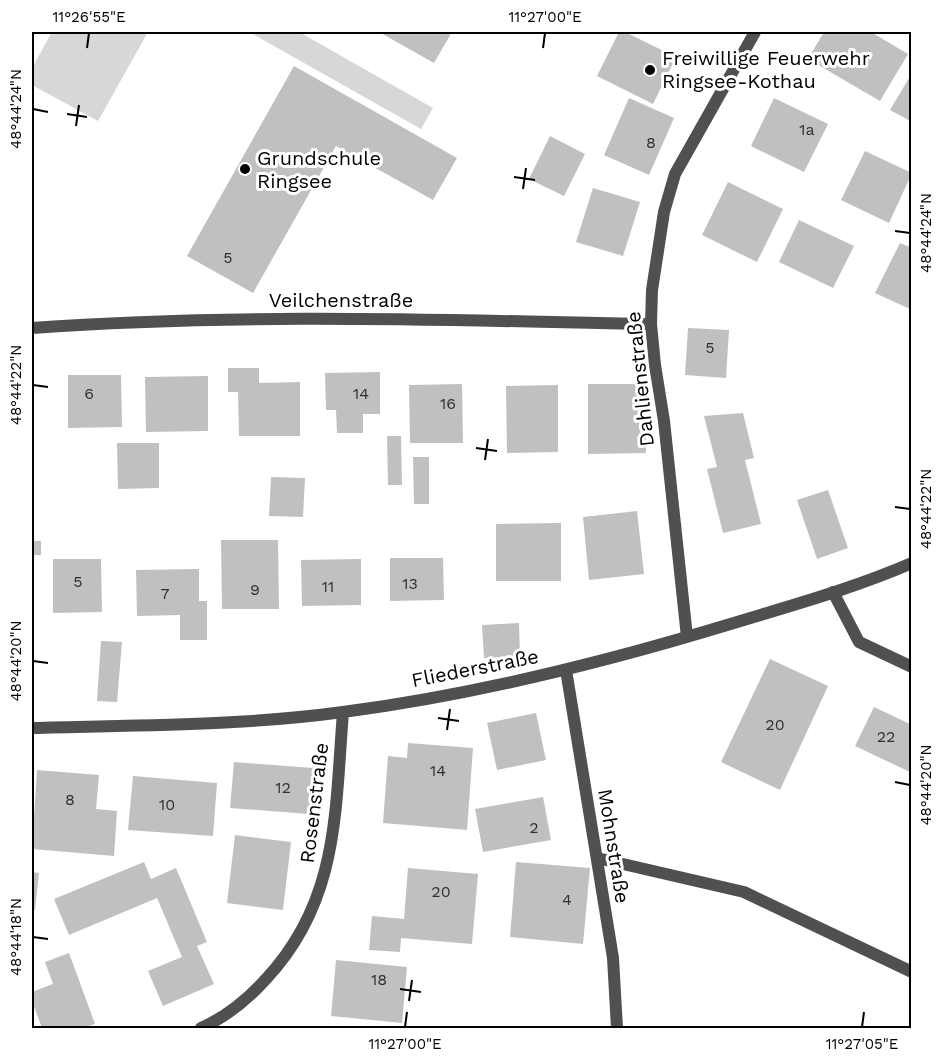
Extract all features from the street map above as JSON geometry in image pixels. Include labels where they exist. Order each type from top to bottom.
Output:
[{"type":"street","name":"Dahlienstraße","points":[[687,637],[651,324],[657,254],[664,212],[675,174],[755,32]]},
{"type":"street","name":"Veilchenstraße","points":[[32,328],[156,320],[307,318],[651,324]]},
{"type":"street","name":"Fliederstraße","points":[[32,728],[173,725],[343,712],[566,670],[687,637],[833,592],[912,563]]},
{"type":"street","points":[[833,592],[859,642],[912,667]]},
{"type":"street","name":"Mohnstraße","points":[[566,670],[613,958],[617,1029]]},
{"type":"street","name":"Rosenstraße","points":[[201,1029],[217,1021],[253,993],[282,962],[319,898],[334,825],[343,712]]},
{"type":"street","points":[[597,858],[714,883],[744,892],[912,972]]},
{"type":"shaded area","points":[[52,32],[148,32],[98,121],[32,85],[32,68]]},
{"type":"shaded area","points":[[249,32],[299,32],[433,108],[421,129]]},
{"type":"building","points":[[379,32],[452,32],[434,63]]},
{"type":"building","points":[[619,32],[625,32],[676,57],[653,104],[597,76]]},
{"type":"building","points":[[824,32],[871,32],[908,54],[880,101],[808,59]]},
{"type":"building","points":[[294,66],[457,158],[433,200],[336,146],[253,293],[187,256]]},
{"type":"building","points":[[912,73],[912,122],[890,110]]},
{"type":"building","points":[[629,98],[674,118],[649,175],[604,155]]},
{"type":"building","points":[[774,98],[828,124],[804,172],[751,146]]},
{"type":"building","points":[[550,136],[585,154],[564,196],[529,179]]},
{"type":"building","points":[[865,151],[912,173],[889,223],[841,200]]},
{"type":"building","points":[[728,182],[783,209],[757,262],[702,235]]},
{"type":"building","points":[[593,188],[640,202],[623,256],[576,242]]},
{"type":"building","points":[[799,220],[854,246],[833,288],[779,262]]},
{"type":"building","points":[[900,243],[912,248],[912,310],[875,293]]},
{"type":"building","points":[[688,328],[729,330],[726,378],[685,375]]},
{"type":"building","points":[[228,368],[259,368],[259,383],[300,382],[300,436],[239,436],[238,392],[228,392]]},
{"type":"building","points":[[380,372],[380,414],[363,414],[363,433],[337,433],[336,410],[326,410],[325,373]]},
{"type":"building","points":[[68,375],[121,375],[122,427],[68,428]]},
{"type":"building","points":[[208,376],[208,431],[146,432],[145,377]]},
{"type":"building","points":[[462,384],[463,443],[410,443],[409,385]]},
{"type":"building","points":[[588,384],[646,384],[646,453],[588,454]]},
{"type":"building","points":[[558,385],[558,452],[507,453],[506,386]]},
{"type":"building","points":[[743,413],[754,458],[745,460],[761,524],[723,533],[707,469],[717,467],[704,416]]},
{"type":"building","points":[[387,436],[401,436],[402,485],[388,485]]},
{"type":"building","points":[[117,443],[159,443],[159,488],[118,489]]},
{"type":"building","points":[[413,457],[429,457],[429,504],[414,504]]},
{"type":"building","points":[[271,477],[305,478],[303,517],[269,516]]},
{"type":"building","points":[[828,490],[848,548],[817,559],[797,500]]},
{"type":"building","points":[[637,511],[644,574],[589,580],[583,517]]},
{"type":"building","points":[[561,523],[561,581],[496,581],[496,524]]},
{"type":"building","points":[[221,540],[278,540],[279,609],[222,609]]},
{"type":"building","points":[[32,541],[41,541],[41,555],[32,555]]},
{"type":"building","points":[[390,558],[443,558],[444,600],[390,601]]},
{"type":"building","points":[[53,559],[101,559],[102,612],[53,613]]},
{"type":"building","points":[[361,559],[361,605],[302,606],[301,560]]},
{"type":"building","points":[[199,569],[199,601],[207,601],[207,640],[180,640],[180,615],[137,616],[136,570]]},
{"type":"building","points":[[519,623],[520,656],[484,658],[482,625]]},
{"type":"building","points":[[101,641],[122,642],[117,702],[97,701]]},
{"type":"building","points":[[770,659],[828,686],[780,790],[721,762]]},
{"type":"building","points":[[874,707],[912,725],[912,773],[855,746]]},
{"type":"building","points":[[536,713],[546,760],[497,770],[487,723]]},
{"type":"building","points":[[408,743],[473,748],[467,830],[383,823],[388,756],[407,758]]},
{"type":"building","points":[[234,762],[313,768],[309,814],[230,808]]},
{"type":"building","points":[[37,770],[99,775],[96,809],[117,811],[114,856],[32,849]]},
{"type":"building","points":[[133,776],[217,783],[213,836],[128,830]]},
{"type":"building","points":[[543,797],[551,840],[483,852],[475,809]]},
{"type":"building","points":[[235,835],[291,842],[283,910],[227,903]]},
{"type":"building","points":[[144,862],[151,879],[176,868],[207,942],[197,946],[214,984],[163,1006],[148,971],[182,957],[157,898],[69,935],[54,899]]},
{"type":"building","points":[[516,862],[590,868],[583,944],[510,937]]},
{"type":"building","points":[[408,868],[478,874],[472,944],[401,938],[400,952],[369,950],[372,916],[404,919]]},
{"type":"building","points":[[32,872],[39,873],[35,910],[32,910]]},
{"type":"building","points":[[69,953],[95,1024],[82,1028],[42,1028],[32,1001],[32,992],[53,984],[45,962]]},
{"type":"building","points":[[336,960],[407,967],[402,1023],[331,1016]]},
{"type":"place","name":"Freiwillige Feuerwehr Ringsee-Kothau","points":[[650,70]]},
{"type":"place","name":"Grundschule Ringsee","points":[[245,169]]}]
